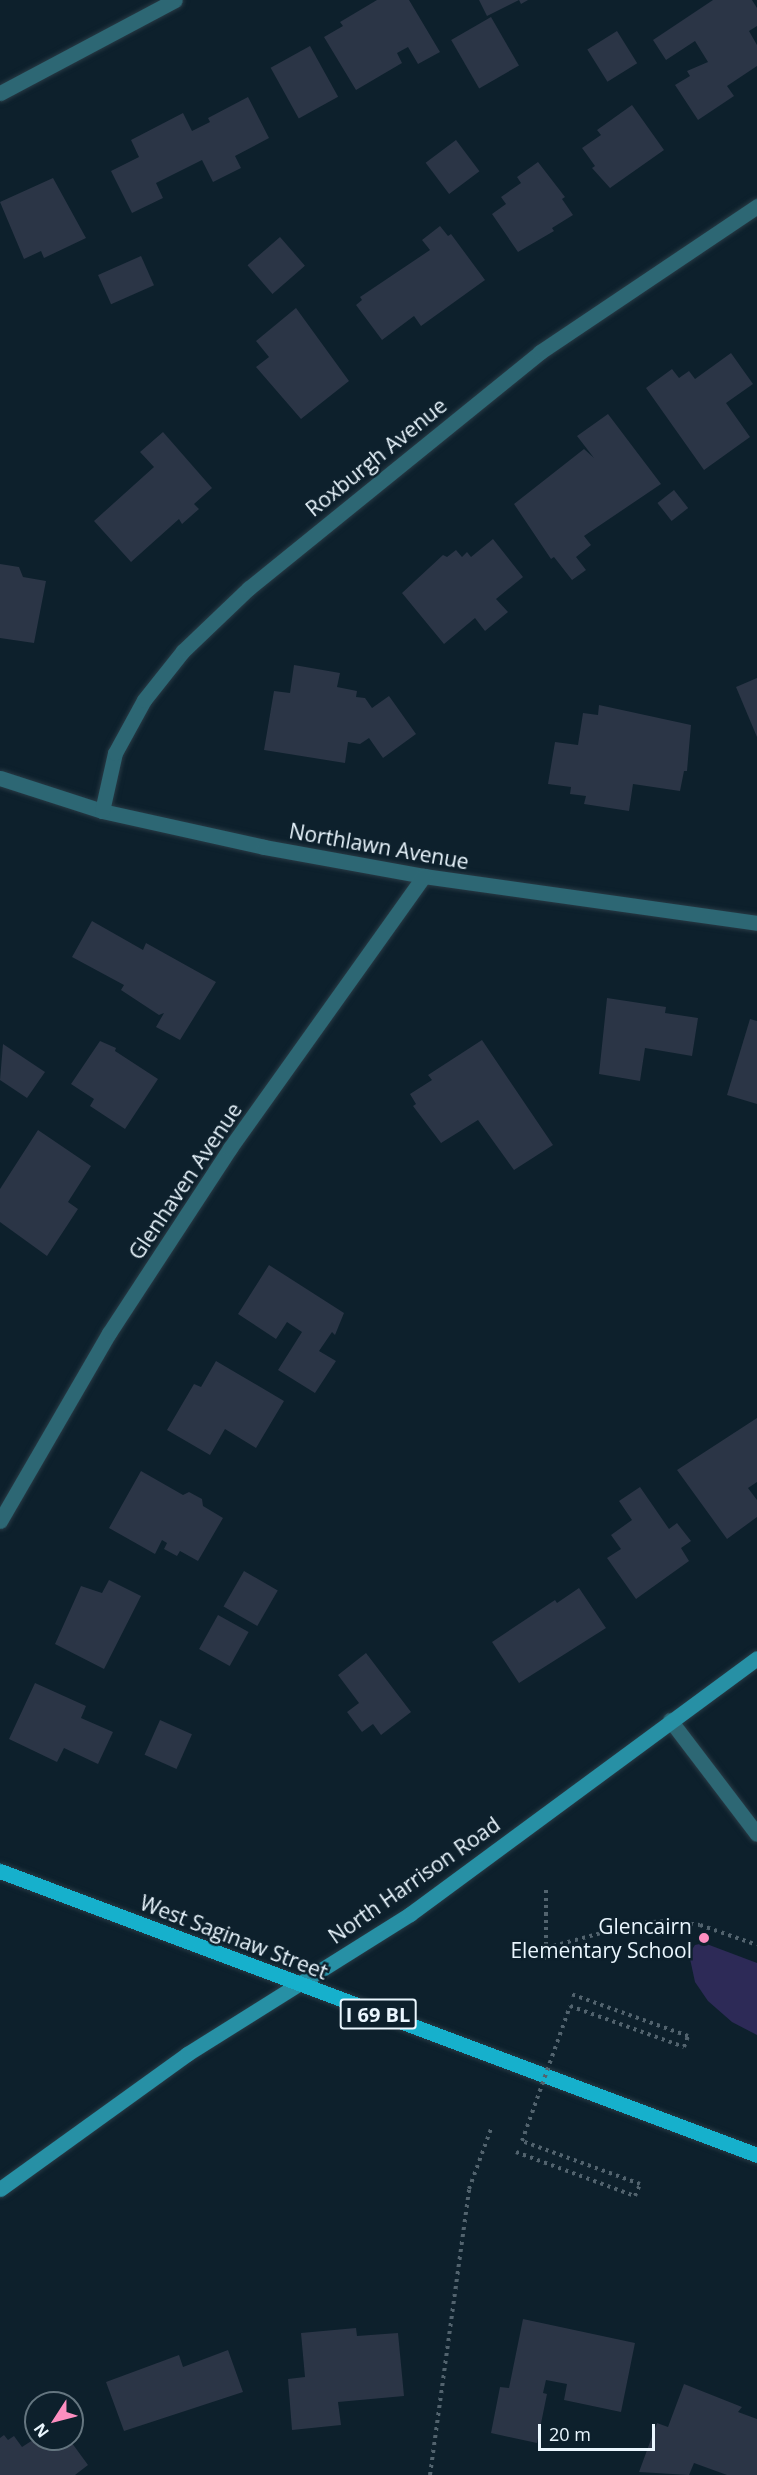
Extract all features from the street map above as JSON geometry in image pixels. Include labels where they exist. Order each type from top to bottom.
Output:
[{"type":"main road","name":"West Saginaw Street","points":[[0,1871],[757,2155]]},
{"type":"street","points":[[0,93],[175,0]]},
{"type":"street","name":"Roxburgh Avenue","points":[[102,811],[115,753],[144,700],[183,651],[249,588],[540,352],[757,206]]},
{"type":"street","name":"Northlawn Avenue","points":[[0,778],[102,811],[264,847],[424,876],[757,923]]},
{"type":"street","name":"Glenhaven Avenue","points":[[0,1521],[110,1334],[230,1148],[424,876]]},
{"type":"street","name":"North Harrison Road","points":[[0,2189],[187,2054],[410,1914],[757,1658]]},
{"type":"street","points":[[670,1720],[757,1834]]},
{"type":"path","points":[[546,1890],[546,1965]]},
{"type":"path","points":[[546,1948],[638,1923],[668,1921],[700,1925],[757,1945]]},
{"type":"path","points":[[516,2152],[635,2196],[640,2184],[522,2141],[570,2006],[684,2047],[688,2036],[571,1994]]},
{"type":"path","points":[[430,2475],[469,2189],[491,2129]]},
{"type":"shaded area","points":[[704,1943],[757,1963],[757,2035],[732,2022],[708,2001],[695,1982],[689,1954],[695,1945]]},
{"type":"building","points":[[377,0],[409,0],[440,52],[418,64],[408,47],[397,53],[402,63],[356,90],[324,37],[343,26],[340,22]]},
{"type":"building","points":[[479,0],[519,0],[487,16]]},
{"type":"building","points":[[713,0],[752,0],[757,8],[757,26],[749,31],[757,45],[757,66],[727,86],[734,96],[698,120],[675,85],[690,76],[687,71],[708,62],[695,41],[666,60],[653,40]]},
{"type":"building","points":[[491,17],[519,65],[479,88],[451,40]]},
{"type":"building","points":[[617,31],[637,63],[607,82],[587,50]]},
{"type":"building","points":[[310,46],[338,97],[299,119],[271,68]]},
{"type":"building","points":[[248,97],[269,138],[235,156],[241,168],[213,182],[202,160],[156,183],[163,198],[132,213],[111,171],[139,157],[131,140],[183,113],[192,131],[210,122],[208,118]]},
{"type":"building","points":[[632,105],[664,150],[610,188],[592,168],[595,166],[582,148],[601,135],[597,130]]},
{"type":"building","points":[[456,140],[479,171],[449,194],[426,163]]},
{"type":"building","points":[[538,162],[565,197],[562,199],[573,215],[552,228],[554,231],[518,252],[492,214],[506,204],[501,197],[521,183],[517,177]]},
{"type":"building","points":[[53,178],[86,238],[44,258],[41,251],[24,259],[0,202]]},
{"type":"building","points":[[440,226],[448,236],[451,234],[485,280],[421,326],[414,316],[382,340],[356,305],[362,300],[360,297],[430,250],[422,240]]},
{"type":"building","points":[[280,237],[305,266],[272,294],[248,265]]},
{"type":"building","points":[[141,256],[154,285],[111,304],[98,275]]},
{"type":"building","points":[[296,308],[349,381],[301,419],[256,367],[269,357],[256,341]]},
{"type":"building","points":[[731,353],[753,384],[726,403],[750,437],[704,470],[646,388],[672,369],[679,378],[689,371],[695,379]]},
{"type":"building","points":[[608,414],[661,484],[584,536],[591,545],[576,557],[586,570],[572,580],[554,557],[551,559],[514,504],[584,449],[594,458],[577,436]]},
{"type":"building","points":[[163,432],[212,488],[194,504],[199,509],[182,524],[179,519],[131,562],[94,521],[154,467],[140,452]]},
{"type":"building","points":[[674,490],[688,508],[672,521],[657,503]]},
{"type":"building","points":[[493,539],[523,577],[496,599],[508,612],[485,631],[475,618],[444,644],[402,593],[443,555],[447,557],[456,550],[462,557],[467,552],[471,557]]},
{"type":"building","points":[[0,564],[19,567],[23,577],[46,581],[34,643],[0,638]]},
{"type":"building","points":[[294,665],[340,673],[337,687],[357,691],[356,697],[365,698],[372,708],[389,696],[416,734],[383,758],[369,738],[360,744],[348,742],[345,763],[264,750],[274,691],[290,693]]},
{"type":"building","points":[[757,678],[757,737],[736,687]]},
{"type":"building","points":[[599,705],[691,725],[687,771],[684,771],[680,791],[633,784],[629,811],[584,804],[586,796],[570,794],[571,787],[548,784],[555,742],[578,745],[583,713],[598,715]]},
{"type":"building","points":[[92,921],[143,950],[146,943],[216,982],[180,1040],[156,1027],[164,1013],[159,1015],[121,990],[124,985],[72,957]]},
{"type":"building","points":[[607,998],[666,1007],[665,1013],[698,1018],[692,1056],[645,1048],[640,1081],[599,1074]]},
{"type":"building","points":[[750,1019],[757,1021],[757,1104],[727,1095]]},
{"type":"building","points":[[482,1040],[553,1145],[514,1170],[478,1120],[441,1143],[413,1106],[416,1104],[410,1094],[432,1080],[428,1075]]},
{"type":"building","points":[[100,1041],[116,1048],[115,1051],[158,1079],[125,1129],[90,1106],[94,1099],[71,1084]]},
{"type":"building","points":[[3,1044],[45,1072],[27,1098],[0,1080]]},
{"type":"building","points":[[38,1130],[91,1166],[68,1202],[78,1209],[47,1256],[0,1222],[0,1189]]},
{"type":"building","points":[[269,1265],[344,1313],[335,1335],[332,1332],[319,1351],[336,1361],[315,1393],[278,1370],[302,1332],[287,1322],[276,1339],[238,1314]]},
{"type":"building","points":[[216,1361],[284,1401],[256,1448],[225,1429],[210,1455],[167,1430],[194,1384],[201,1387]]},
{"type":"building","points":[[757,1418],[757,1482],[748,1488],[757,1500],[757,1517],[727,1539],[677,1470]]},
{"type":"building","points":[[141,1471],[183,1495],[189,1492],[202,1499],[203,1506],[223,1518],[198,1561],[180,1551],[177,1556],[164,1549],[167,1543],[162,1540],[155,1554],[109,1528]]},
{"type":"building","points":[[640,1487],[669,1529],[677,1523],[691,1541],[681,1548],[689,1561],[636,1599],[607,1558],[621,1549],[611,1535],[632,1520],[619,1501]]},
{"type":"building","points":[[244,1571],[278,1590],[257,1626],[224,1607]]},
{"type":"building","points":[[109,1580],[141,1596],[104,1669],[55,1644],[81,1586],[102,1593]]},
{"type":"building","points":[[579,1588],[606,1628],[519,1683],[492,1642],[555,1600],[557,1603]]},
{"type":"building","points":[[218,1615],[249,1632],[230,1666],[199,1649]]},
{"type":"building","points":[[366,1653],[411,1712],[381,1735],[373,1724],[362,1732],[347,1712],[359,1703],[338,1675]]},
{"type":"building","points":[[35,1683],[86,1706],[81,1718],[113,1732],[98,1764],[64,1748],[57,1762],[9,1739]]},
{"type":"building","points":[[160,1720],[192,1734],[177,1769],[145,1755]]},
{"type":"building","points":[[523,2319],[635,2343],[621,2412],[564,2400],[567,2384],[546,2380],[543,2393],[547,2394],[537,2443],[491,2433],[500,2387],[509,2388]]},
{"type":"building","points":[[356,2328],[357,2336],[398,2333],[404,2396],[338,2402],[341,2425],[292,2430],[288,2379],[305,2377],[301,2333]]},
{"type":"building","points":[[228,2350],[243,2392],[124,2431],[106,2382],[179,2355],[183,2367]]},
{"type":"building","points":[[684,2384],[742,2407],[738,2412],[757,2419],[757,2475],[727,2475],[694,2463],[689,2475],[639,2472],[657,2423],[668,2427]]},
{"type":"building","points":[[4,2435],[8,2440],[14,2436],[22,2447],[24,2446],[24,2451],[78,2451],[88,2465],[75,2475],[0,2475],[0,2438]]},
{"type":"place","name":"Glencairn Elementary School","points":[[704,1938]]}]
